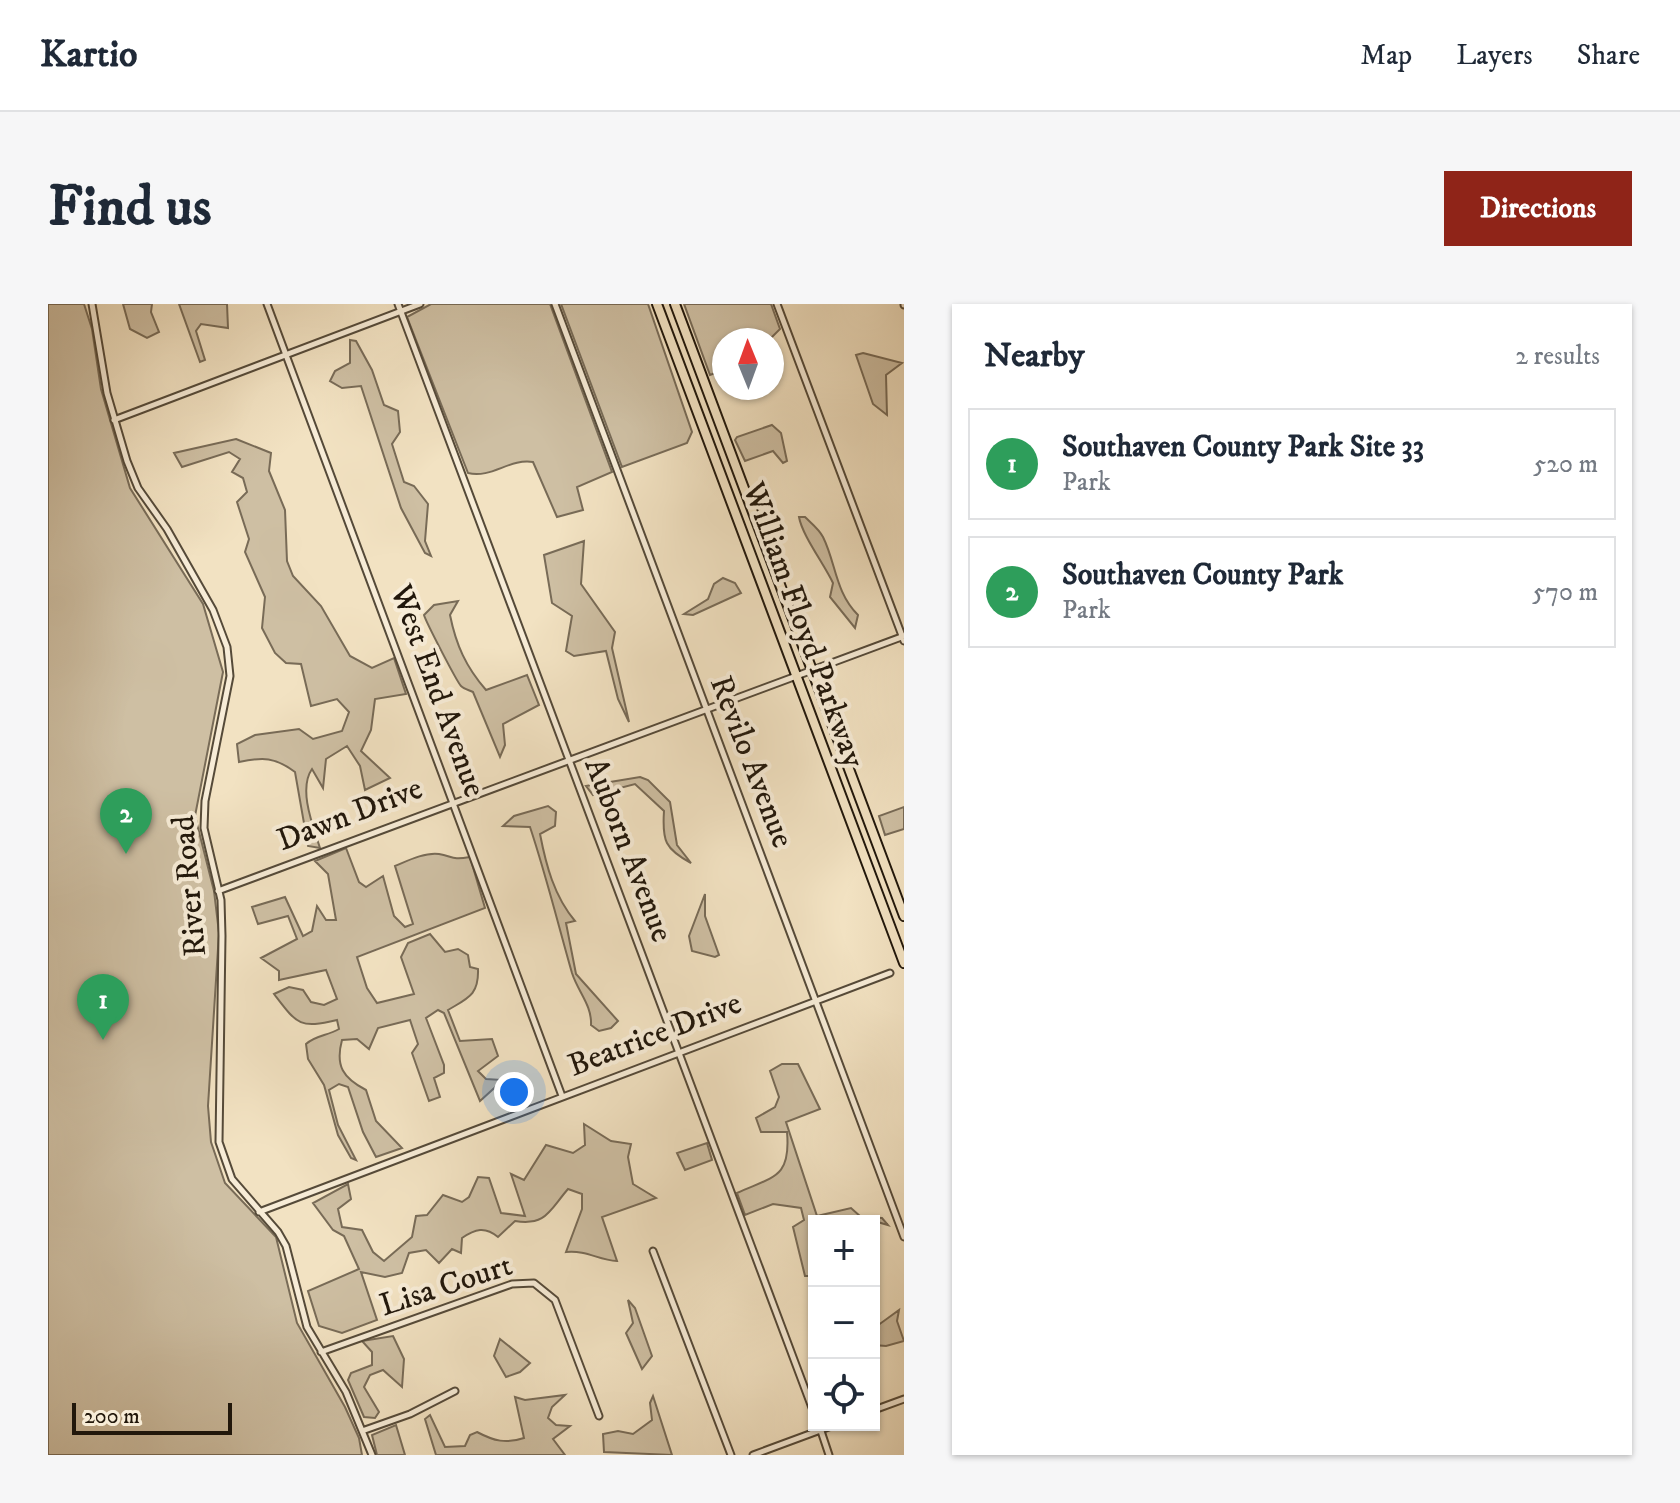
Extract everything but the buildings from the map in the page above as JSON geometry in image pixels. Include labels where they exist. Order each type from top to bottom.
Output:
[{"type":"highway","name":"William Floyd Parkway","points":[[657,304],[904,963]]},
{"type":"highway","name":"William Floyd Parkway","points":[[675,304],[904,916]]},
{"type":"street","name":"River Road","points":[[92,304],[114,420],[138,488],[193,573],[227,647],[230,676],[205,801],[204,828],[218,891],[222,936],[219,1142],[232,1179],[286,1246],[307,1327],[346,1392],[372,1455]]},
{"type":"street","name":"West End Avenue","points":[[267,304],[562,1096]]},
{"type":"street","name":"Auborn Avenue","points":[[398,304],[808,1397]]},
{"type":"street","points":[[114,420],[420,304]]},
{"type":"street","name":"Revilo Avenue","points":[[555,304],[904,1237]]},
{"type":"street","points":[[777,304],[903,637]]},
{"type":"street","name":"Dawn Drive","points":[[218,891],[705,707],[903,637]]},
{"type":"street","name":"Beatrice Drive","points":[[259,1212],[890,973]]},
{"type":"street","points":[[653,1251],[731,1455]]},
{"type":"street","name":"Lisa Court","points":[[321,1352],[512,1284],[534,1283],[555,1300],[599,1416]]},
{"type":"street","points":[[362,1431],[455,1391]]},
{"type":"street","points":[[880,1408],[904,1399]]},
{"type":"street","points":[[753,1455],[810,1431]]},
{"type":"street","points":[[821,1431],[829,1455]]},
{"type":"shaded area","points":[[48,304],[84,304],[92,329],[101,389],[130,488],[203,604],[223,672],[195,816],[214,891],[219,933],[208,1106],[211,1142],[225,1183],[276,1237],[297,1323],[345,1407],[359,1438],[362,1455],[48,1455]]},
{"type":"shaded area","points":[[123,304],[152,304],[151,312],[159,332],[147,338],[130,329]]},
{"type":"shaded area","points":[[179,304],[227,304],[228,328],[201,324],[196,331],[205,360],[200,362]]},
{"type":"shaded area","points":[[431,304],[550,304],[612,472],[577,487],[583,510],[557,517],[533,462],[516,463],[485,473],[468,473],[407,317]]},
{"type":"shaded area","points":[[561,304],[648,304],[692,432],[687,443],[622,467]]},
{"type":"shaded area","points":[[684,304],[771,304],[780,328],[712,328],[710,375]]},
{"type":"shaded area","points":[[350,340],[356,341],[372,370],[384,405],[398,411],[400,432],[392,444],[404,482],[414,486],[428,504],[425,541],[431,556],[425,553],[401,508],[361,386],[342,388],[330,381],[335,371],[350,363]]},
{"type":"shaded area","points":[[863,353],[902,363],[886,375],[887,415],[873,404],[856,355]]},
{"type":"shaded area","points":[[772,425],[781,433],[787,461],[783,463],[773,451],[745,461],[735,440],[737,437]]},
{"type":"shaded area","points":[[236,439],[271,453],[269,471],[285,510],[287,561],[293,576],[321,606],[350,656],[372,668],[394,658],[406,694],[375,699],[371,730],[361,751],[390,778],[365,790],[360,766],[347,746],[326,759],[323,788],[312,769],[306,787],[307,797],[320,848],[308,846],[295,772],[281,763],[268,760],[239,762],[237,744],[255,735],[299,729],[313,739],[342,731],[349,712],[337,699],[311,706],[301,664],[286,663],[275,653],[262,628],[265,597],[245,552],[249,539],[237,502],[247,492],[243,478],[232,472],[240,459],[229,452],[182,467],[174,453]]},
{"type":"shaded area","points":[[799,517],[805,517],[823,537],[840,587],[858,615],[855,628],[830,597],[833,583]]},
{"type":"shaded area","points":[[584,541],[581,584],[615,632],[612,648],[629,722],[618,699],[606,651],[574,656],[566,651],[572,616],[552,603],[544,555]]},
{"type":"shaded area","points":[[723,578],[735,583],[741,593],[693,615],[684,614],[708,599],[714,584]]},
{"type":"shaded area","points":[[458,601],[450,615],[452,626],[463,655],[486,690],[527,675],[539,705],[503,724],[505,745],[500,757],[473,692],[458,682],[424,615],[434,605]]},
{"type":"shaded area","points":[[640,777],[648,780],[670,802],[677,845],[691,863],[667,843],[664,811],[635,784],[593,795],[586,786]]},
{"type":"shaded area","points":[[548,806],[556,812],[555,826],[540,834],[552,880],[575,921],[566,923],[576,974],[618,1021],[611,1028],[599,1031],[591,1025],[587,1005],[572,973],[530,827],[503,826],[514,816]]},
{"type":"shaded area","points":[[904,807],[904,829],[885,835],[879,816]]},
{"type":"shaded area","points":[[346,848],[359,882],[366,887],[383,876],[394,916],[405,927],[413,924],[395,866],[428,854],[470,857],[485,908],[357,957],[367,988],[377,1003],[414,994],[401,957],[408,943],[430,934],[445,952],[458,949],[468,955],[470,967],[478,969],[477,985],[467,999],[448,1010],[460,1041],[492,1039],[498,1056],[478,1071],[486,1079],[503,1080],[480,1101],[444,1013],[438,1010],[426,1018],[444,1065],[444,1073],[434,1078],[440,1097],[429,1101],[412,1053],[418,1044],[410,1020],[378,1028],[369,1049],[357,1039],[342,1040],[340,1064],[346,1076],[366,1090],[376,1121],[402,1148],[376,1157],[363,1132],[348,1087],[339,1084],[329,1090],[338,1125],[356,1160],[351,1158],[338,1135],[324,1085],[308,1059],[306,1044],[339,1029],[337,1020],[314,1024],[300,1022],[274,994],[289,987],[303,990],[311,1002],[324,1005],[337,999],[326,970],[279,980],[279,971],[261,958],[297,939],[288,916],[258,924],[252,907],[285,897],[303,936],[312,931],[317,906],[326,920],[336,920],[328,874],[315,861]]},
{"type":"shaded area","points":[[705,894],[705,916],[719,955],[715,957],[692,951],[689,936]]},
{"type":"shaded area","points":[[782,1064],[798,1064],[820,1109],[786,1122],[817,1215],[808,1215],[808,1276],[805,1276],[793,1227],[804,1220],[801,1208],[773,1204],[745,1215],[737,1193],[770,1178],[783,1167],[786,1159],[787,1132],[761,1132],[756,1118],[775,1107],[779,1097],[770,1071]]},
{"type":"shaded area","points":[[584,1124],[611,1141],[631,1144],[628,1157],[633,1184],[656,1198],[602,1217],[617,1261],[580,1252],[566,1252],[582,1209],[582,1194],[568,1189],[540,1219],[515,1221],[498,1237],[484,1230],[471,1232],[462,1238],[461,1253],[452,1249],[439,1263],[426,1250],[409,1253],[402,1273],[385,1277],[361,1272],[377,1320],[342,1333],[319,1326],[308,1291],[359,1269],[344,1236],[333,1230],[313,1203],[348,1184],[351,1199],[338,1209],[342,1227],[362,1230],[373,1252],[384,1261],[412,1237],[416,1216],[427,1215],[443,1195],[462,1202],[469,1197],[478,1177],[489,1178],[501,1213],[525,1216],[511,1174],[524,1180],[546,1145],[573,1153],[585,1145]]},
{"type":"shaded area","points":[[707,1143],[712,1160],[685,1170],[677,1153]]},
{"type":"shaded area","points":[[851,1208],[859,1215],[821,1215]]},
{"type":"shaded area","points":[[628,1300],[635,1308],[652,1356],[642,1369],[626,1333],[633,1323]]},
{"type":"shaded area","points":[[899,1310],[897,1321],[904,1341],[880,1346],[880,1324]]},
{"type":"shaded area","points":[[393,1336],[404,1359],[402,1387],[383,1370],[370,1375],[364,1387],[379,1412],[375,1418],[364,1417],[348,1380],[351,1373],[372,1365],[372,1352],[362,1341]]},
{"type":"shaded area","points":[[500,1339],[530,1363],[520,1372],[506,1377],[494,1356]]},
{"type":"shaded area","points":[[565,1395],[552,1407],[548,1418],[556,1425],[570,1426],[553,1439],[565,1455],[436,1455],[425,1419],[430,1415],[445,1447],[465,1446],[470,1435],[477,1432],[511,1441],[524,1438],[515,1397],[525,1400]]},
{"type":"shaded area","points":[[653,1396],[672,1455],[604,1452],[603,1434],[618,1431],[633,1434],[652,1420],[650,1403]]},
{"type":"shaded area","points":[[396,1425],[405,1455],[377,1455],[372,1435]]},
{"type":"place","name":"Southaven County Park","points":[[126,854]]},
{"type":"place","name":"Southaven County Park Site 33","points":[[103,1040]]}]
